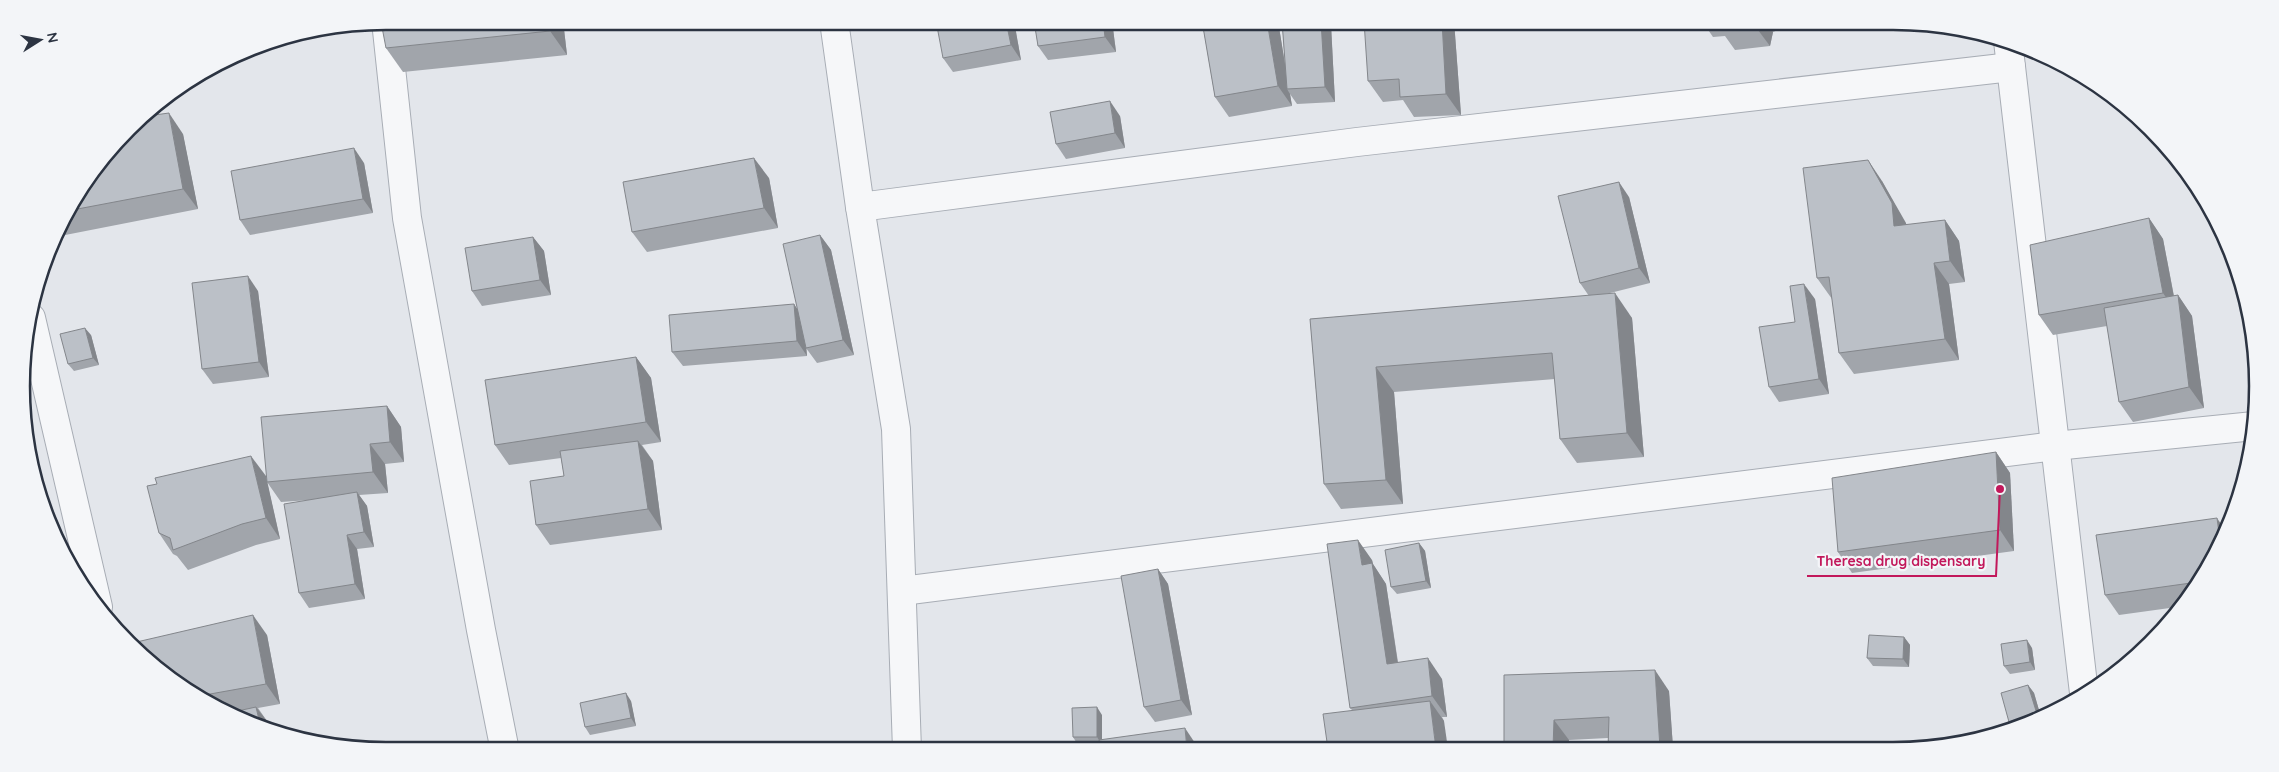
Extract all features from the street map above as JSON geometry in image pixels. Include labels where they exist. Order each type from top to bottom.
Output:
[{"type":"street","points":[[387,30],[407,218],[481,630],[503,742]]},
{"type":"street","points":[[835,30],[860,207],[896,429],[907,742]]},
{"type":"street","points":[[860,207],[2010,54],[2083,687]]},
{"type":"street","points":[[34,332],[94,589]]},
{"type":"street","points":[[902,591],[2055,446],[2246,427]]},
{"type":"building","points":[[383,30],[550,30],[550,31],[386,48]]},
{"type":"building","points":[[938,30],[1008,30],[1011,45],[943,58]]},
{"type":"building","points":[[1035,30],[1104,30],[1105,37],[1038,46]]},
{"type":"building","points":[[1204,30],[1269,30],[1278,86],[1215,97]]},
{"type":"building","points":[[1283,30],[1322,30],[1325,87],[1287,89]]},
{"type":"building","points":[[1365,30],[1442,30],[1446,94],[1400,97],[1399,79],[1368,81]]},
{"type":"building","points":[[1110,101],[1115,133],[1056,144],[1050,112]]},
{"type":"building","points":[[169,113],[183,189],[77,209],[90,188],[118,151],[155,115]]},
{"type":"building","points":[[354,148],[363,199],[240,220],[231,171]]},
{"type":"building","points":[[754,158],[764,208],[632,232],[623,182]]},
{"type":"building","points":[[1868,160],[1892,203],[1894,226],[1945,220],[1950,261],[1934,263],[1945,339],[1839,353],[1829,277],[1817,278],[1803,168]]},
{"type":"building","points":[[1619,182],[1639,268],[1580,283],[1558,196]]},
{"type":"building","points":[[2149,218],[2163,293],[2039,315],[2030,245]]},
{"type":"building","points":[[820,235],[843,340],[806,348],[783,244]]},
{"type":"building","points":[[533,237],[540,280],[472,291],[465,248]]},
{"type":"building","points":[[248,276],[259,362],[202,369],[192,283]]},
{"type":"building","points":[[1804,284],[1819,379],[1769,387],[1759,327],[1795,322],[1790,286]]},
{"type":"building","points":[[1615,293],[1627,433],[1560,439],[1552,353],[1376,367],[1386,480],[1324,484],[1310,319]]},
{"type":"building","points":[[2178,295],[2189,387],[2119,402],[2104,308]]},
{"type":"building","points":[[794,304],[797,341],[672,352],[669,315]]},
{"type":"building","points":[[85,328],[93,358],[68,364],[60,334]]},
{"type":"building","points":[[636,357],[646,422],[495,445],[485,380]]},
{"type":"building","points":[[387,406],[390,442],[370,444],[373,472],[267,482],[261,417]]},
{"type":"building","points":[[638,441],[648,509],[536,525],[530,481],[564,476],[560,451]]},
{"type":"building","points":[[1996,452],[2000,530],[1838,552],[1832,478]]},
{"type":"building","points":[[251,456],[266,518],[242,524],[173,550],[170,538],[159,533],[147,486],[157,484],[155,478]]},
{"type":"building","points":[[357,492],[364,532],[347,535],[355,584],[299,593],[284,504]]},
{"type":"building","points":[[2217,518],[2218,529],[2189,583],[2105,595],[2096,535]]},
{"type":"building","points":[[1358,540],[1362,565],[1372,563],[1387,664],[1428,658],[1432,696],[1350,708],[1327,544]]},
{"type":"building","points":[[1419,543],[1426,581],[1391,587],[1385,550]]},
{"type":"building","points":[[1158,569],[1181,700],[1144,707],[1121,576]]},
{"type":"building","points":[[253,615],[266,684],[209,694],[169,668],[138,642]]},
{"type":"building","points":[[1869,635],[1904,637],[1903,659],[1867,658]]},
{"type":"building","points":[[2027,640],[2030,662],[2004,666],[2001,644]]},
{"type":"building","points":[[1655,670],[1660,742],[1608,742],[1609,717],[1554,720],[1553,742],[1504,742],[1504,675]]},
{"type":"building","points":[[2028,685],[2036,712],[2009,722],[2001,693]]},
{"type":"building","points":[[626,693],[631,718],[585,727],[580,703]]},
{"type":"building","points":[[1430,701],[1435,742],[1327,742],[1323,714]]},
{"type":"building","points":[[256,707],[259,718],[250,715],[240,710]]},
{"type":"building","points":[[1097,707],[1097,737],[1073,737],[1072,708]]},
{"type":"building","points":[[1185,728],[1186,742],[1099,742],[1099,740]]},
{"type":"place","name":"Theresa drug dispensary","points":[[2000,489]]}]
